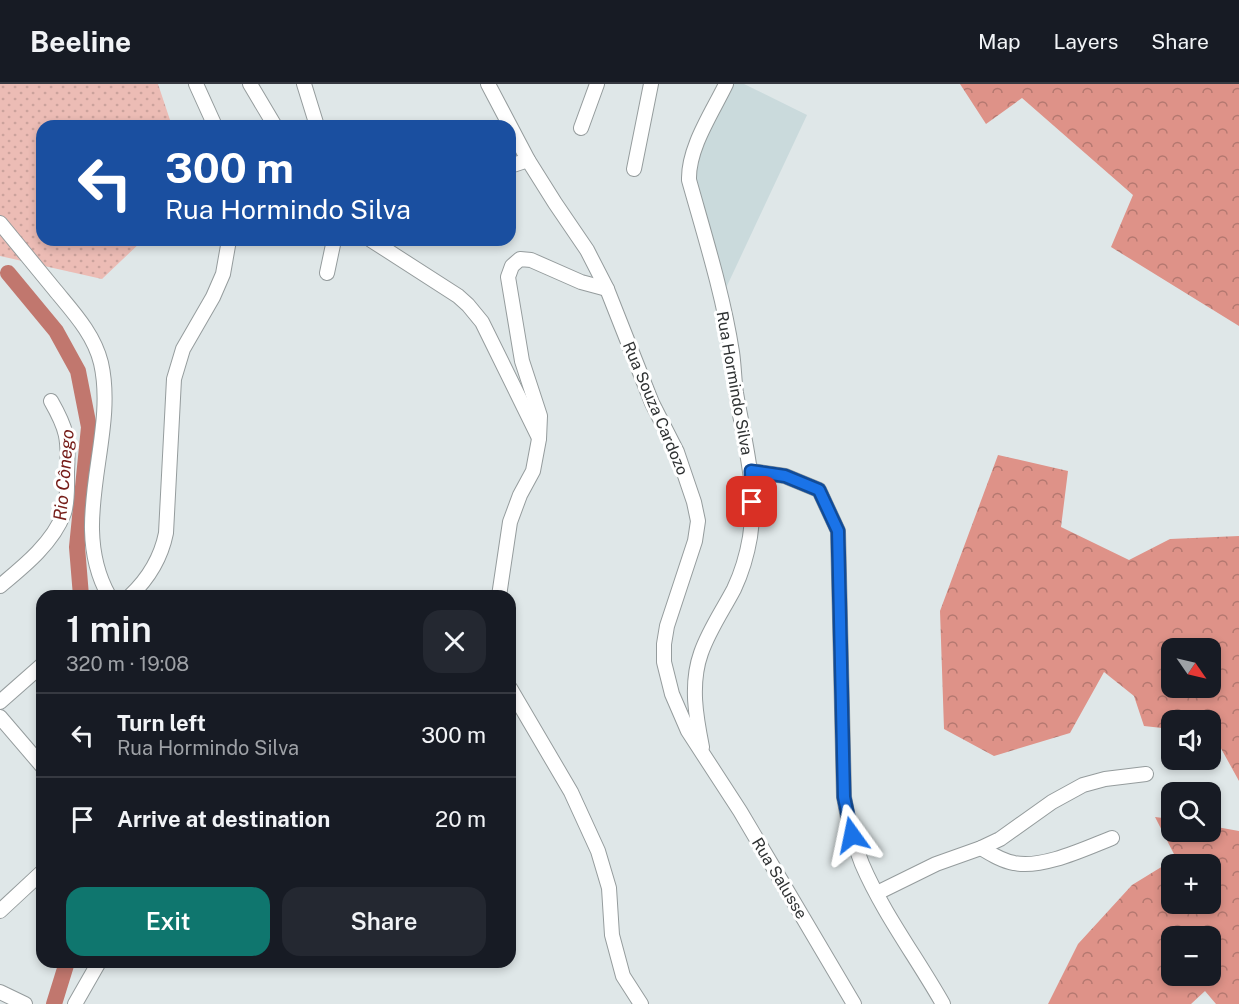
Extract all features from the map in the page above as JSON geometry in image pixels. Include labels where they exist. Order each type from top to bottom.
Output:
[{"type":"street","points":[[196,84],[212,120]]},
{"type":"street","points":[[250,84],[271,120]]},
{"type":"street","points":[[304,84],[315,120]]},
{"type":"street","name":"Rua Souza Cardozo","points":[[488,84],[507,120]]},
{"type":"street","points":[[581,128],[597,84]]},
{"type":"street","points":[[634,169],[651,84]]},
{"type":"street","name":"Rua Hormindo Silva","points":[[703,753],[694,705],[700,656],[707,635],[735,587],[744,565],[750,535],[752,502],[751,471],[736,389],[732,352],[713,267],[689,180],[688,166],[726,84]]},
{"type":"street","name":"Rua Souza Cardozo","points":[[516,137],[555,203],[587,250],[607,289],[652,403],[677,452],[694,502],[698,521],[695,541],[667,626],[664,662],[672,694],[688,731],[703,753]]},
{"type":"street","points":[[516,164],[528,160]]},
{"type":"street","points":[[0,223],[86,329],[100,361],[105,396],[91,530],[95,558],[106,590]]},
{"type":"street","points":[[137,590],[142,585],[162,550],[166,532],[174,379],[183,349],[224,274],[228,246]]},
{"type":"street","points":[[327,273],[333,246]]},
{"type":"street","points":[[380,246],[468,305],[482,322],[539,439]]},
{"type":"street","points":[[500,590],[510,522],[520,495],[533,471],[539,439],[540,416],[522,361],[508,277],[512,266],[520,259],[531,260],[581,282],[607,289]]},
{"type":"street","points":[[0,586],[44,544],[57,528],[65,511],[68,444],[64,424],[51,401]]},
{"type":"street","points":[[751,471],[785,476],[819,490],[838,531],[844,797],[852,835],[877,893],[944,1004]]},
{"type":"street","points":[[0,702],[36,670]]},
{"type":"street","points":[[517,708],[571,792],[598,851],[609,888],[612,935],[620,968],[641,1004]]},
{"type":"street","points":[[0,717],[36,759]]},
{"type":"street","name":"Rua Salusse","points":[[703,753],[740,811],[854,1004]]},
{"type":"street","points":[[877,893],[936,864],[1000,839],[1034,814],[1083,785],[1105,779],[1146,774]]},
{"type":"street","points":[[981,848],[1002,860],[1015,864],[1028,864],[1064,856],[1112,838]]},
{"type":"street","points":[[0,911],[36,878]]},
{"type":"street","points":[[75,1004],[96,968]]},
{"type":"street","points":[[0,992],[26,1004]]},
{"type":"shaded area","points":[[0,84],[158,84],[170,120],[36,120],[36,246],[137,246],[102,279],[0,256]]},
{"type":"shaded area","points":[[733,84],[744,84],[807,115],[726,288],[691,168]]},
{"type":"green space","points":[[960,84],[1239,84],[1239,326],[1111,247],[1133,195],[1022,98],[986,124]]},
{"type":"green space","points":[[998,455],[1068,471],[1061,527],[1129,560],[1170,539],[1239,536],[1239,781],[1221,748],[1221,710],[1161,710],[1161,728],[1144,726],[1134,696],[1104,672],[1070,733],[994,756],[944,729],[940,611]]},
{"type":"green space","points":[[1155,817],[1161,818],[1161,829]]},
{"type":"green space","points":[[1221,828],[1239,831],[1239,1004],[1216,1004],[1205,991],[1191,1004],[1048,1004],[1078,944],[1132,885],[1161,867],[1161,914],[1221,914],[1221,854],[1174,854],[1168,842],[1221,842]]},
{"type":"waterway","name":"Rio Cônego","points":[[8,273],[56,331],[78,371],[89,427],[77,547],[81,590]]},
{"type":"waterway","name":"Rio Cônego","points":[[54,1004],[65,968]]},
{"type":"route","points":[[752,502],[751,471],[785,476],[819,490],[838,531],[844,797],[852,835]]}]
